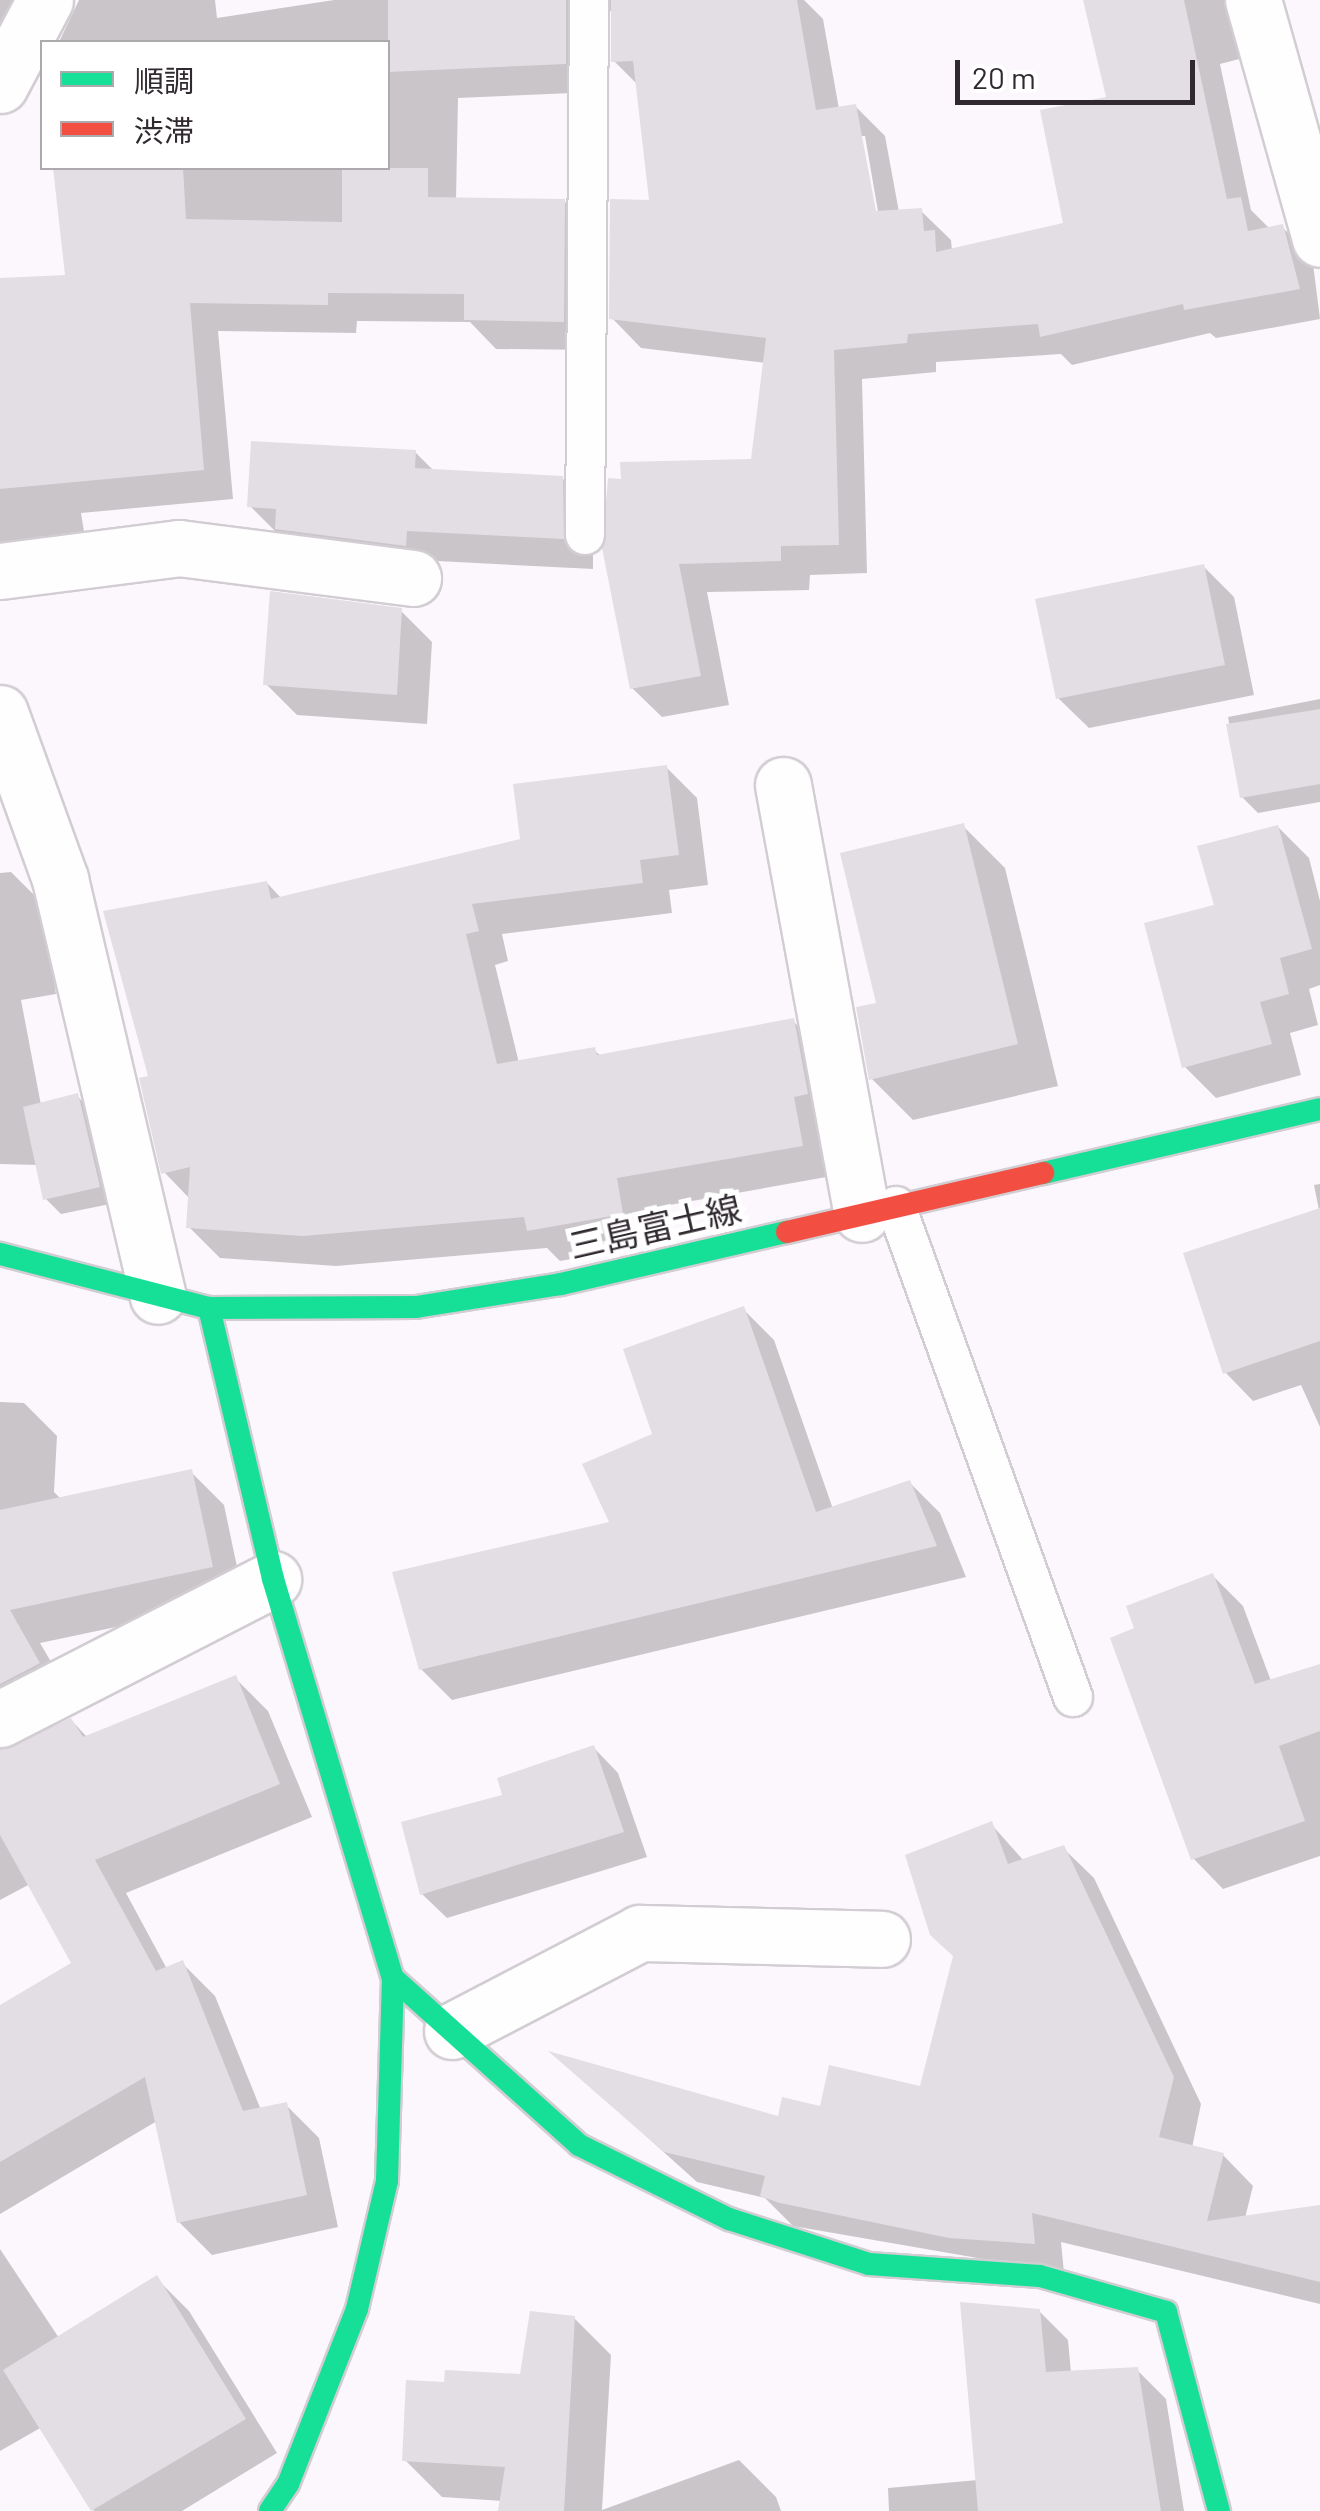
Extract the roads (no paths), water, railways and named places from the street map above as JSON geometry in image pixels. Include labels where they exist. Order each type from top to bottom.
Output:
[{"type":"street","points":[[0,85],[45,0]]},
{"type":"street","points":[[1253,0],[1320,238]]},
{"type":"street","points":[[0,570],[179,548],[414,578]]},
{"type":"street","points":[[0,712],[60,879],[184,1302],[394,1978],[383,2199],[357,2309],[288,2484],[270,2511]]},
{"type":"street","points":[[783,784],[879,1210]]},
{"type":"street","name":"三島富士線","points":[[0,1254],[184,1302],[416,1307],[561,1284],[1320,1109]]},
{"type":"street","points":[[0,1719],[273,1579]]},
{"type":"street","points":[[452,2030],[640,1933],[882,1939]]},
{"type":"street","points":[[394,1978],[579,2145],[729,2219],[869,2264],[1040,2276],[1166,2312],[1219,2511]]},
{"type":"lane","points":[[585,535],[590,0]]},
{"type":"lane","points":[[879,1210],[1073,1697]]}]
